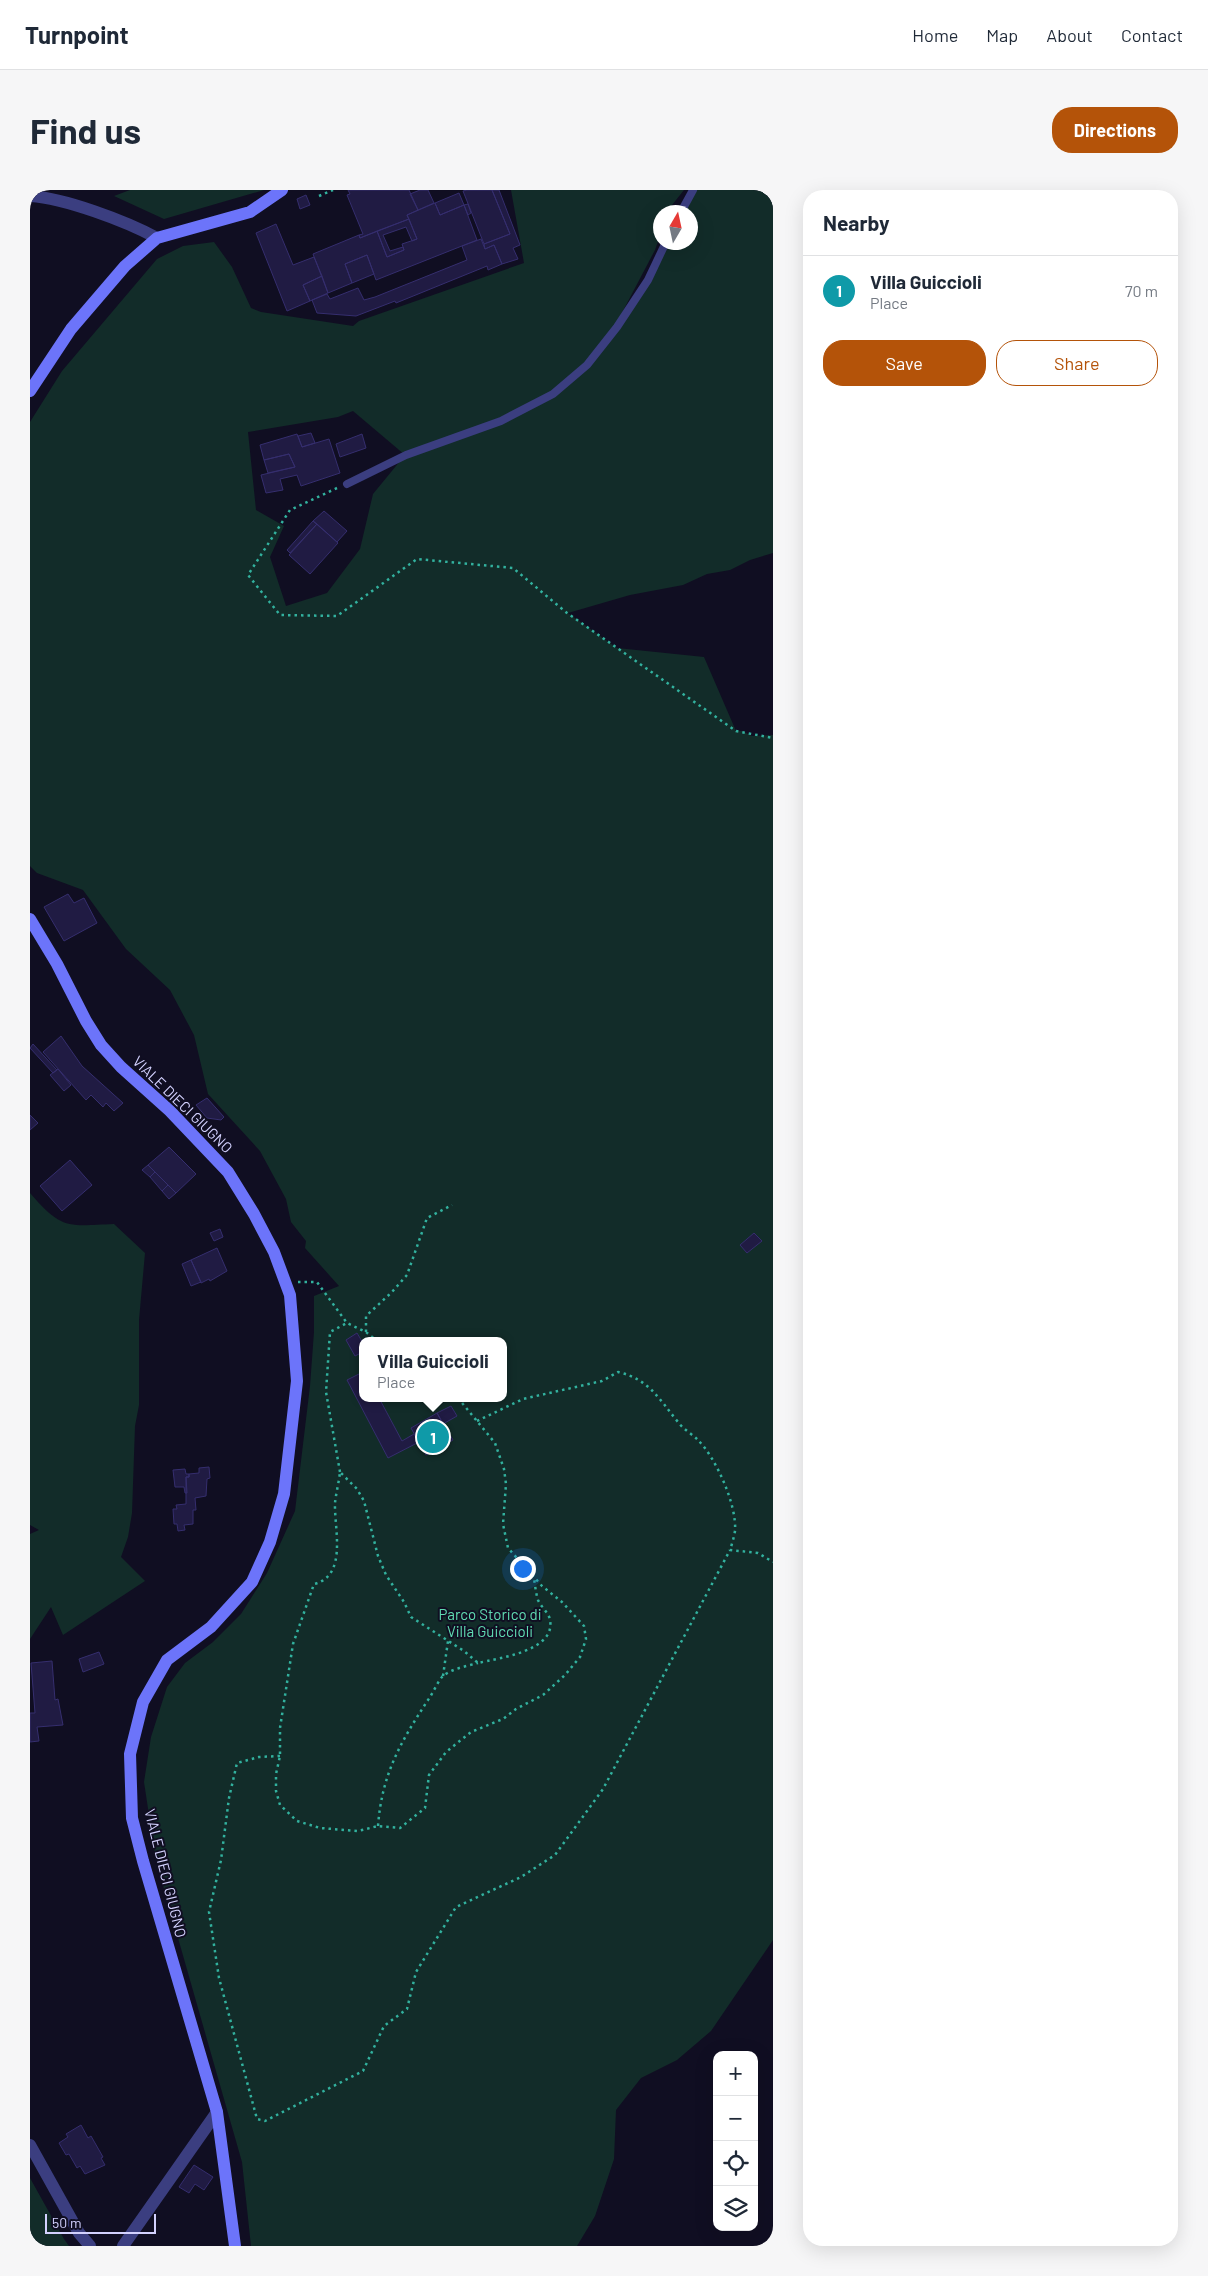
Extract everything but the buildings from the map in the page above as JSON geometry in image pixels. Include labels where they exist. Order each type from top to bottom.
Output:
[{"type":"main road","points":[[30,391],[71,329],[125,266],[157,238],[250,212],[282,190]]},
{"type":"main road","name":"VIALE DIECI GIUGNO","points":[[30,918],[101,1045],[121,1067],[170,1111],[228,1172],[254,1214],[274,1252],[290,1295],[297,1381],[284,1494],[270,1542],[252,1582],[211,1627],[167,1660],[143,1702],[130,1754],[132,1818],[217,2112],[235,2246]]},
{"type":"street","points":[[30,196],[48,197],[139,228],[157,238]]},
{"type":"street","points":[[122,2246],[217,2112]]},
{"type":"street","points":[[30,2145],[79,2232],[90,2246]]},
{"type":"lane","points":[[685,205],[693,190]]},
{"type":"lane","points":[[347,484],[406,455],[501,421],[553,394],[587,365],[618,327],[648,280],[662,250]]},
{"type":"path","points":[[319,196],[333,190]]},
{"type":"path","points":[[347,484],[290,510],[248,575],[280,615],[337,616],[417,560],[513,568],[567,613],[736,731],[773,738]]},
{"type":"path","points":[[366,1332],[366,1316],[407,1275],[426,1218],[452,1206]]},
{"type":"path","points":[[284,1281],[317,1282],[347,1323],[372,1337]]},
{"type":"path","points":[[347,1323],[330,1332],[326,1392],[340,1472],[335,1502],[336,1558],[332,1572],[321,1582],[314,1584],[293,1644],[280,1728],[280,1756],[276,1774],[278,1798],[280,1805],[297,1821],[320,1828],[358,1830],[378,1826],[400,1828],[425,1808],[428,1775],[446,1752],[472,1732],[502,1719],[516,1709],[543,1695],[566,1675],[580,1658],[586,1639],[584,1626],[562,1602],[534,1578],[508,1548],[503,1524],[506,1484],[504,1469],[495,1443],[461,1402]]},
{"type":"path","points":[[280,1756],[258,1757],[237,1763],[229,1798],[221,1860],[209,1912],[219,1978],[257,2119],[265,2121],[363,2071],[384,2026],[407,2009],[416,1972],[456,1907],[521,1877],[555,1855],[603,1789],[730,1550],[735,1530],[730,1497],[714,1461],[699,1441],[679,1424],[659,1397],[633,1376],[618,1372],[602,1381],[523,1399],[477,1421]]},
{"type":"path","points":[[340,1472],[357,1489],[364,1501],[378,1556],[386,1576],[404,1602],[411,1617],[464,1651],[478,1663]]},
{"type":"path","points":[[730,1550],[758,1552],[773,1562]]},
{"type":"path","points":[[443,1676],[478,1663],[525,1652],[546,1638],[550,1626],[550,1618],[538,1600],[534,1578]]},
{"type":"path","points":[[378,1826],[383,1790],[400,1744],[443,1676],[448,1641]]},
{"type":"green space","points":[[130,190],[264,190],[164,219],[114,196]]},
{"type":"green space","name":"Parco Storico di Villa Guiccioli","points":[[511,190],[684,190],[672,205],[653,205],[653,250],[655,250],[615,326],[617,327],[662,250],[698,250],[698,205],[685,205],[693,190],[773,190],[773,553],[750,560],[730,570],[707,574],[683,585],[630,595],[568,613],[617,648],[704,657],[736,731],[742,731],[752,736],[773,735],[773,1940],[711,2031],[677,2060],[641,2078],[616,2110],[614,2159],[595,2216],[577,2246],[251,2246],[242,2162],[156,1861],[144,1782],[151,1737],[167,1687],[185,1663],[213,1642],[241,1614],[267,1573],[295,1511],[310,1386],[314,1332],[314,1296],[339,1286],[305,1248],[306,1241],[291,1222],[286,1199],[260,1151],[208,1094],[194,1035],[170,990],[126,949],[83,890],[37,873],[30,866],[30,422],[62,371],[157,259],[183,246],[214,242],[232,267],[251,308],[261,312],[353,326],[359,321],[524,263]],"holes":[[[353,411],[405,455],[373,494],[360,549],[327,593],[286,606],[270,557],[284,526],[256,510],[248,432],[338,417]]]},
{"type":"green space","points":[[30,1193],[50,1214],[66,1223],[75,1225],[114,1224],[145,1253],[139,1320],[139,1405],[135,1426],[132,1513],[128,1537],[121,1557],[145,1581],[63,1635],[51,1607],[30,1639],[30,1534],[39,1530],[30,1525]]},
{"type":"green space","points":[[30,2178],[64,2239],[69,2246],[30,2246]]},
{"type":"place","name":"Villa Guiccioli","points":[[433,1437]]}]
